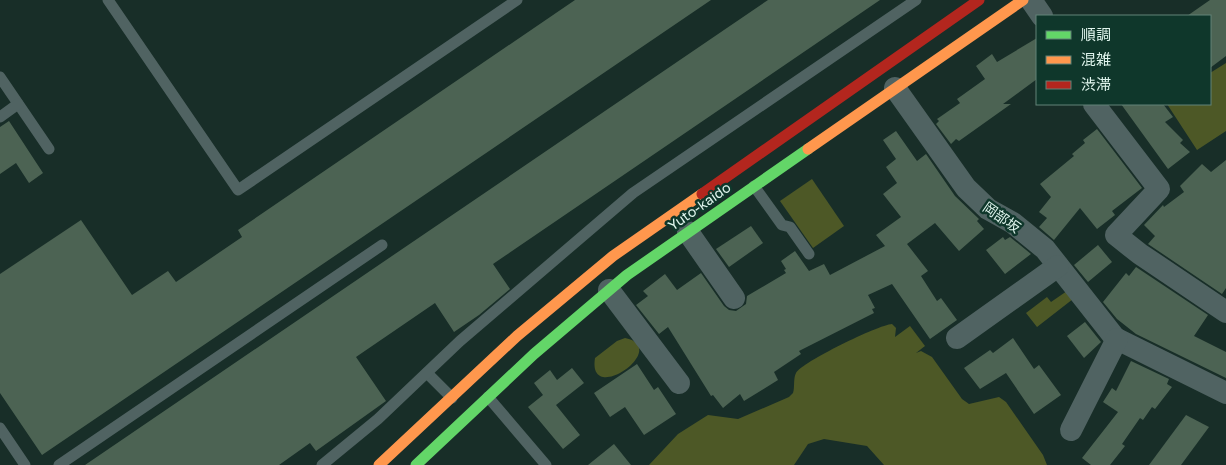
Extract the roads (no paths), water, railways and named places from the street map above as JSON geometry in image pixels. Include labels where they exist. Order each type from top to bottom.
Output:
[{"type":"main road","name":"Yuto-kaido","points":[[379,465],[535,320],[613,256],[979,0]]},
{"type":"main road","name":"Yuto-kaido","points":[[416,465],[545,343],[609,290],[688,232],[1023,0]]},
{"type":"street","points":[[1031,0],[1041,15]]},
{"type":"street","name":"岡部坂","points":[[895,88],[966,188],[988,209],[1013,223],[1045,249],[1117,339]]},
{"type":"street","points":[[1095,105],[1159,189],[1116,234],[1140,254],[1226,312]]},
{"type":"street","points":[[688,232],[734,298]]},
{"type":"street","points":[[957,338],[1058,266]]},
{"type":"street","points":[[609,290],[679,383]]},
{"type":"street","points":[[1071,430],[1117,339],[1226,393]]},
{"type":"lane","points":[[108,0],[238,190],[517,0]]},
{"type":"lane","points":[[322,465],[365,430],[460,341],[633,193],[916,0]]},
{"type":"lane","points":[[0,77],[49,149]]},
{"type":"lane","points":[[0,116],[18,104]]},
{"type":"lane","points":[[754,186],[782,225],[790,227],[809,254]]},
{"type":"lane","points":[[59,465],[382,245]]},
{"type":"lane","points":[[427,373],[452,398]]},
{"type":"lane","points":[[488,397],[546,465]]},
{"type":"lane","points":[[0,428],[25,465]]}]
